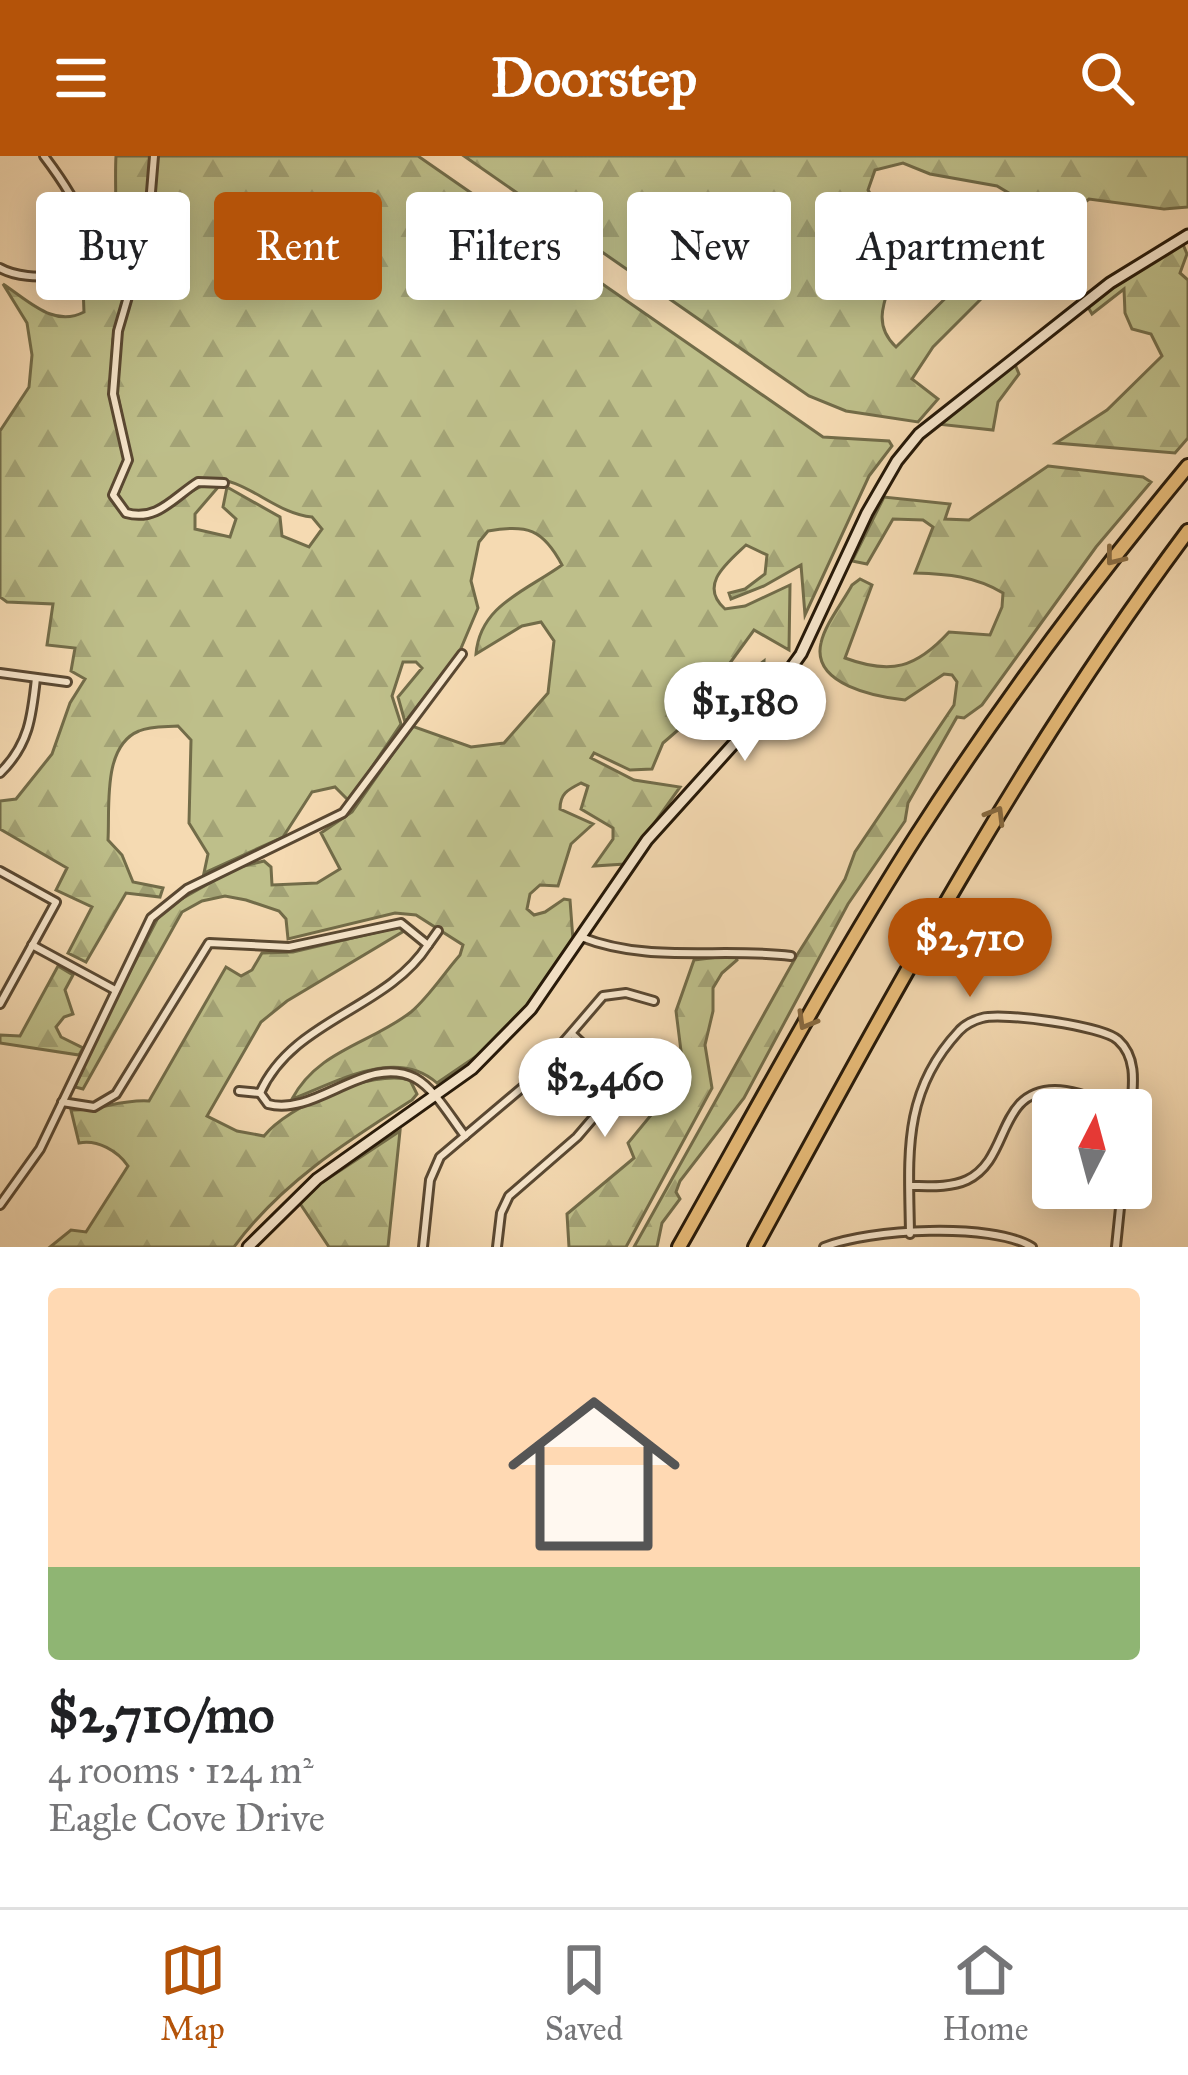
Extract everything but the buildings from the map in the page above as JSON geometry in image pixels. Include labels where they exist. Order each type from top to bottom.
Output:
[{"type":"highway","points":[[679,1247],[843,957],[935,808],[1069,614],[1188,466]]},
{"type":"highway","points":[[755,1247],[1001,806],[1111,637],[1188,531]]},
{"type":"street","points":[[0,268],[31,276],[68,277],[77,273],[89,254],[92,238],[87,224],[44,156]]},
{"type":"street","points":[[154,156],[148,228],[118,331],[113,394],[128,460],[113,495],[123,511],[141,515],[172,505],[198,482],[224,483]]},
{"type":"street","points":[[248,1247],[317,1179],[472,1070],[519,1023],[647,840],[748,728],[802,654],[867,513],[909,446],[969,392],[1110,283],[1188,235]]},
{"type":"street","points":[[0,1205],[34,1160],[151,918],[164,905],[234,864],[324,825],[348,808],[462,654]]},
{"type":"street","points":[[0,673],[67,682]]},
{"type":"street","points":[[0,773],[16,756],[28,732],[36,678]]},
{"type":"street","points":[[0,871],[56,902],[0,1004]]},
{"type":"street","points":[[61,1102],[94,1107],[116,1094],[207,940],[289,947],[401,923],[428,945]]},
{"type":"street","points":[[260,1093],[290,1049],[409,970],[438,932]]},
{"type":"street","points":[[581,937],[654,954],[746,950],[791,956]]},
{"type":"street","points":[[32,944],[116,990]]},
{"type":"street","points":[[423,1247],[432,1172],[440,1157],[514,1096],[608,994],[654,1000]]},
{"type":"street","points":[[910,1234],[909,1125],[944,1049],[962,1027],[986,1016],[1099,1027],[1120,1041],[1133,1062],[1131,1089]]},
{"type":"street","points":[[497,1247],[500,1213],[509,1196],[578,1138],[607,1102],[610,1083],[605,1065],[572,1035]]},
{"type":"street","points":[[239,1091],[260,1093],[268,1104],[290,1107],[371,1077],[395,1074],[417,1079],[465,1136]]},
{"type":"street","points":[[910,1186],[968,1180],[988,1162],[1016,1105],[1032,1095]]},
{"type":"street","points":[[1116,1247],[1121,1209]]},
{"type":"street","points":[[824,1247],[865,1235],[910,1234],[996,1234],[1032,1247]]},
{"type":"green space","points":[[116,156],[152,156],[148,192],[116,192]]},
{"type":"green space","points":[[157,156],[418,156],[470,192],[406,192],[406,300],[603,300],[603,284],[823,437],[889,441],[892,446],[869,476],[805,615],[801,565],[731,599],[729,593],[745,589],[765,574],[767,555],[746,545],[718,575],[714,591],[725,609],[745,606],[790,585],[789,650],[754,630],[719,678],[730,688],[764,661],[763,684],[741,717],[708,704],[663,743],[652,769],[630,770],[594,753],[591,758],[634,780],[680,787],[625,864],[594,866],[613,839],[613,828],[581,809],[588,786],[581,783],[565,793],[560,809],[593,824],[571,844],[558,886],[540,885],[530,894],[527,909],[534,915],[570,900],[573,940],[526,1008],[487,1049],[437,1083],[421,1072],[384,1068],[346,1077],[292,1099],[330,1058],[411,1012],[460,955],[463,945],[416,915],[395,913],[288,939],[286,919],[279,911],[225,896],[182,912],[83,1089],[75,1087],[91,1046],[162,910],[236,868],[264,861],[271,867],[272,885],[317,883],[340,869],[321,833],[352,812],[412,726],[471,747],[504,743],[548,693],[554,641],[541,622],[522,626],[476,654],[479,637],[495,611],[562,565],[533,532],[488,531],[479,542],[471,581],[478,608],[459,653],[405,722],[398,697],[422,668],[416,662],[403,662],[392,696],[401,724],[349,801],[335,787],[312,792],[283,837],[204,873],[208,854],[189,823],[191,740],[178,726],[143,729],[127,739],[110,779],[108,840],[122,855],[133,882],[163,888],[160,897],[126,893],[86,962],[68,953],[92,907],[56,890],[67,868],[0,829],[0,801],[16,799],[52,754],[70,703],[85,679],[71,671],[75,648],[47,645],[53,604],[7,602],[0,597],[0,431],[29,387],[32,355],[27,323],[3,284],[52,315],[84,312],[84,300],[125,300],[113,339],[110,394],[125,459],[111,500],[123,513],[149,517],[214,483],[219,486],[195,514],[195,529],[230,537],[236,519],[223,507],[227,487],[280,517],[282,536],[309,547],[322,529],[312,517],[220,479],[194,482],[141,514],[116,500],[131,460],[115,382],[119,339],[131,300],[190,300],[190,192],[153,192]]},
{"type":"green space","points":[[464,156],[1188,156],[1188,207],[1087,201],[1087,192],[1007,192],[903,163],[875,170],[869,192],[815,192],[815,300],[886,300],[882,322],[896,347],[944,300],[980,300],[933,347],[912,379],[938,399],[918,422],[846,411],[809,396],[671,300],[791,300],[791,192],[627,192],[627,269],[603,253],[603,192],[516,192]]},
{"type":"green space","points":[[1182,242],[1187,254],[1180,273],[1188,280],[1188,438],[1175,453],[1056,443],[1107,410],[1162,356],[1151,334],[1132,329],[1125,313],[1124,289],[1092,314],[1088,307],[1113,285]]},
{"type":"green space","points":[[1014,362],[1019,374],[998,402],[993,430],[937,424]]},
{"type":"green space","points":[[1048,466],[1143,477],[1151,482],[1096,547],[982,705],[964,718],[957,717],[908,803],[905,821],[848,904],[744,1098],[680,1181],[676,1192],[680,1199],[662,1223],[657,1247],[634,1247],[797,955],[845,879],[855,852],[954,705],[957,682],[952,675],[944,674],[905,700],[863,692],[836,679],[821,657],[830,621],[852,585],[860,579],[872,585],[845,658],[889,667],[914,661],[949,632],[990,635],[1002,607],[1003,593],[982,583],[915,573],[933,527],[923,520],[893,519],[867,564],[852,561],[884,497],[950,504],[945,519],[969,520]]},
{"type":"green space","points":[[399,927],[404,931],[287,1001],[261,1022],[207,1116],[237,1131],[264,1136],[311,1102],[353,1085],[410,1080],[417,1094],[412,1100],[294,1183],[234,1247],[50,1247],[71,1230],[86,1232],[128,1166],[106,1147],[79,1143],[71,1110],[149,1101],[226,967],[241,976],[252,970],[262,953],[293,952]]},
{"type":"green space","points":[[735,955],[737,960],[713,988],[705,1045],[712,1088],[626,1247],[569,1247],[567,1214],[634,1158],[628,1143],[684,1075],[676,1011],[694,960]]},
{"type":"green space","points":[[58,966],[73,975],[65,990],[73,1014],[56,1027],[61,1037],[83,1048],[79,1055],[0,1043],[0,1035],[20,1036]]},
{"type":"green space","points":[[400,1131],[388,1247],[329,1247],[297,1199]]}]
